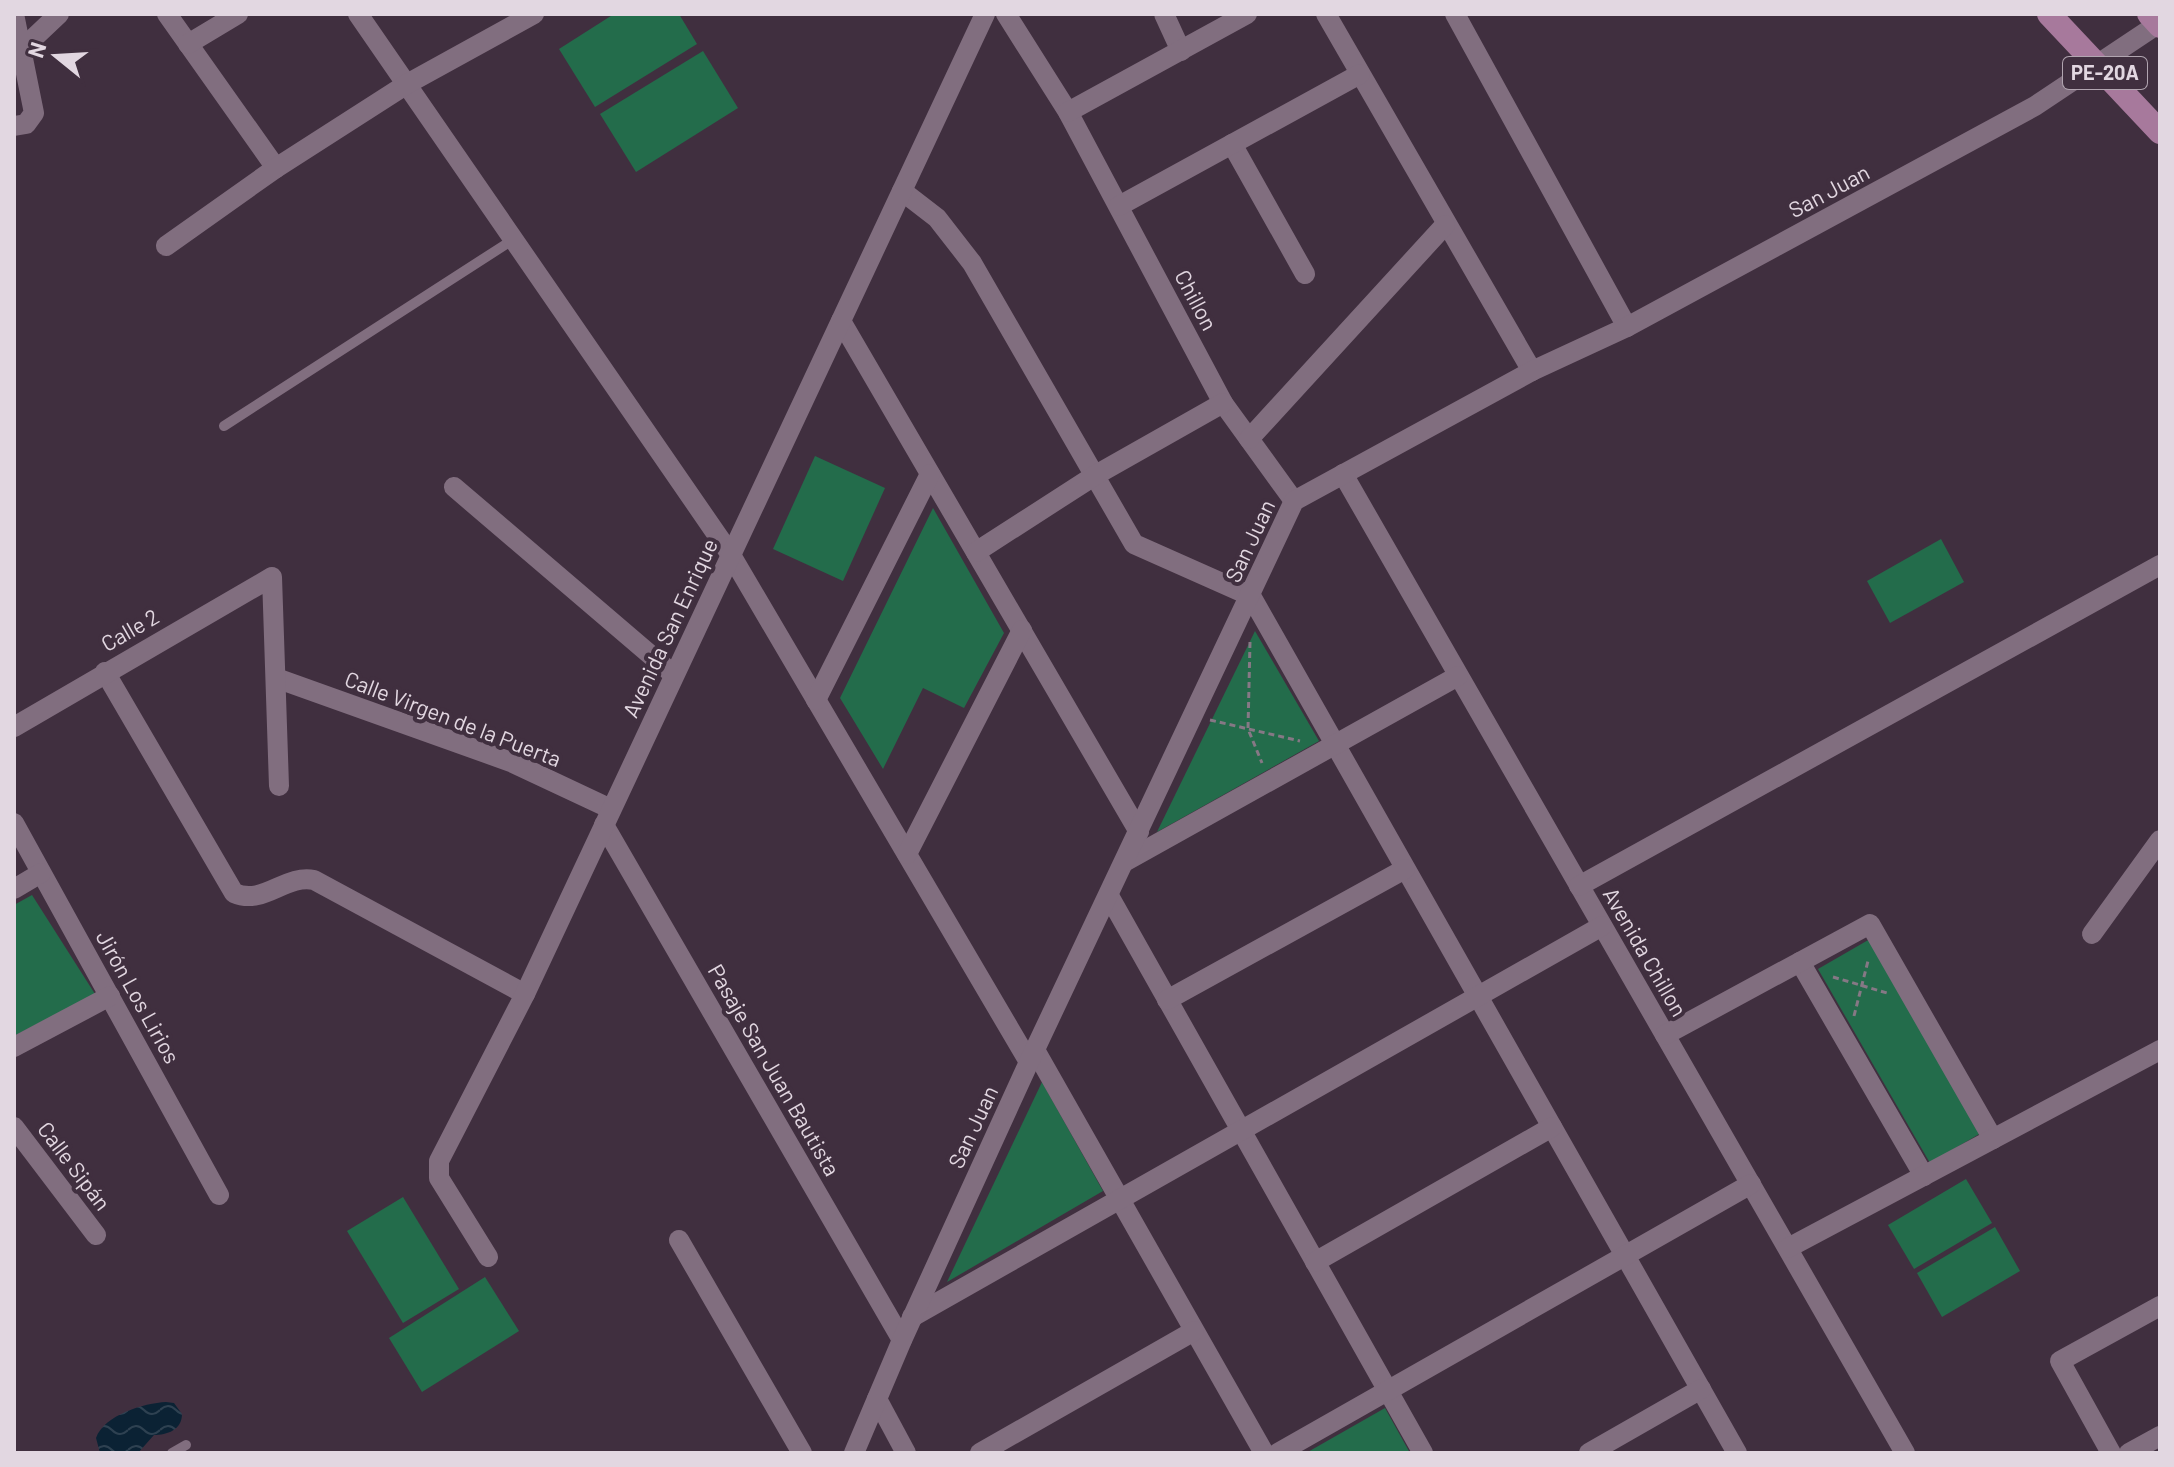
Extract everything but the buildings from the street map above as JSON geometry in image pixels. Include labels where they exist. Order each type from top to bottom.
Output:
[{"type":"main road","name":"PE-20A","points":[[2049,14],[2160,132]]},
{"type":"street","points":[[14,14],[34,113],[26,124],[14,126]]},
{"type":"street","points":[[22,49],[59,14]]},
{"type":"street","points":[[167,14],[276,168]]},
{"type":"street","points":[[188,44],[238,14]]},
{"type":"street","points":[[358,14],[731,555],[907,854],[1120,1199],[1264,1453]]},
{"type":"street","points":[[166,246],[276,168],[407,84],[534,14]]},
{"type":"street","name":"Avenida San Enrique","points":[[488,1257],[439,1178],[439,1161],[525,994],[985,14]]},
{"type":"street","name":"Chillon","points":[[1006,14],[1068,112],[1223,403],[1294,501]]},
{"type":"street","points":[[1164,14],[1181,51]]},
{"type":"street","points":[[1068,112],[1247,14]]},
{"type":"street","points":[[1326,14],[1532,371]]},
{"type":"street","points":[[1455,14],[1627,327]]},
{"type":"street","name":"San Juan","points":[[854,1453],[912,1317],[1032,1056],[1294,501],[1532,371],[1627,327],[1970,142],[2099,67],[2156,21]]},
{"type":"street","points":[[1119,206],[1360,74]]},
{"type":"street","points":[[1232,144],[1305,274]]},
{"type":"street","points":[[902,191],[937,218],[972,263],[1094,476],[1140,549],[1251,596],[1737,1453]]},
{"type":"street","points":[[1249,439],[1445,225]]},
{"type":"street","points":[[841,321],[1139,832]]},
{"type":"street","points":[[976,552],[1094,476],[1223,403]]},
{"type":"street","points":[[816,700],[930,474]]},
{"type":"street","name":"Avenida Chillon","points":[[1343,474],[1788,1248],[1898,1451]]},
{"type":"street","points":[[454,487],[674,675]]},
{"type":"street","points":[[1579,886],[2160,565]]},
{"type":"street","name":"Calle 2","points":[[14,727],[272,577],[276,678]]},
{"type":"street","points":[[907,854],[1022,630]]},
{"type":"street","points":[[105,672],[234,893],[246,898],[258,897],[305,878],[314,880],[525,994]]},
{"type":"street","points":[[1126,861],[1458,676]]},
{"type":"street","points":[[276,678],[279,786]]},
{"type":"street","name":"Calle Virgen de la Puerta","points":[[276,678],[511,762],[608,817]]},
{"type":"street","name":"Pasaje San Juan Bautista","points":[[608,817],[902,1340]]},
{"type":"street","name":"Jirón Los Lirios","points":[[14,823],[219,1195]]},
{"type":"street","points":[[2092,934],[2160,840]]},
{"type":"street","points":[[1167,1000],[1405,869]]},
{"type":"street","points":[[14,889],[41,873]]},
{"type":"street","points":[[1109,896],[1423,1453]]},
{"type":"street","points":[[1665,1035],[1802,965],[1870,924],[1993,1139]]},
{"type":"street","points":[[912,1317],[1602,926]]},
{"type":"street","points":[[1802,965],[1924,1176]]},
{"type":"street","points":[[14,1047],[110,996]]},
{"type":"street","points":[[1788,1248],[2160,1050]]},
{"type":"street","name":"Calle Sipán","points":[[14,1127],[96,1235]]},
{"type":"street","points":[[1315,1262],[1552,1127]]},
{"type":"street","points":[[1278,1453],[1751,1184]]},
{"type":"street","points":[[679,1240],[802,1453]]},
{"type":"street","points":[[2111,1453],[2060,1361],[2160,1306]]},
{"type":"street","points":[[980,1453],[1194,1331]]},
{"type":"street","points":[[1589,1453],[1701,1389]]},
{"type":"street","points":[[877,1399],[906,1453]]},
{"type":"street","points":[[2129,1453],[2160,1436]]},
{"type":"lane","points":[[224,426],[514,239]]},
{"type":"lane","points":[[172,1453],[186,1445]]},
{"type":"path","points":[[1250,640],[1248,729],[1270,781]]},
{"type":"path","points":[[1193,717],[1335,745]]},
{"type":"path","points":[[1847,1043],[1875,933]]},
{"type":"path","points":[[1802,965],[1914,1001]]},
{"type":"green space","points":[[614,14],[679,14],[697,44],[595,107],[559,49]]},
{"type":"green space","points":[[703,51],[738,108],[636,172],[600,114]]},
{"type":"green space","points":[[815,456],[885,488],[843,581],[773,549]]},
{"type":"green space","points":[[933,508],[1004,633],[964,708],[923,688],[883,769],[840,698]]},
{"type":"green space","points":[[1941,539],[1964,582],[1890,623],[1867,581]]},
{"type":"green space","points":[[1255,631],[1319,741],[1157,832]]},
{"type":"green space","points":[[32,895],[95,994],[14,1036],[14,905]]},
{"type":"green space","points":[[1870,939],[1981,1133],[1930,1163],[1818,969]]},
{"type":"green space","points":[[1042,1082],[1103,1191],[947,1282]]},
{"type":"green space","points":[[1966,1179],[1992,1223],[1914,1269],[1888,1225]]},
{"type":"green space","points":[[403,1197],[459,1289],[403,1323],[347,1231]]},
{"type":"green space","points":[[1995,1227],[2020,1271],[1942,1317],[1917,1273]]},
{"type":"green space","points":[[485,1277],[519,1331],[422,1392],[389,1338]]},
{"type":"green space","points":[[1385,1408],[1410,1453],[1306,1453]]},
{"type":"water","points":[[174,1403],[182,1414],[177,1428],[169,1433],[154,1435],[138,1453],[100,1453],[96,1438],[107,1423],[136,1408]]}]
